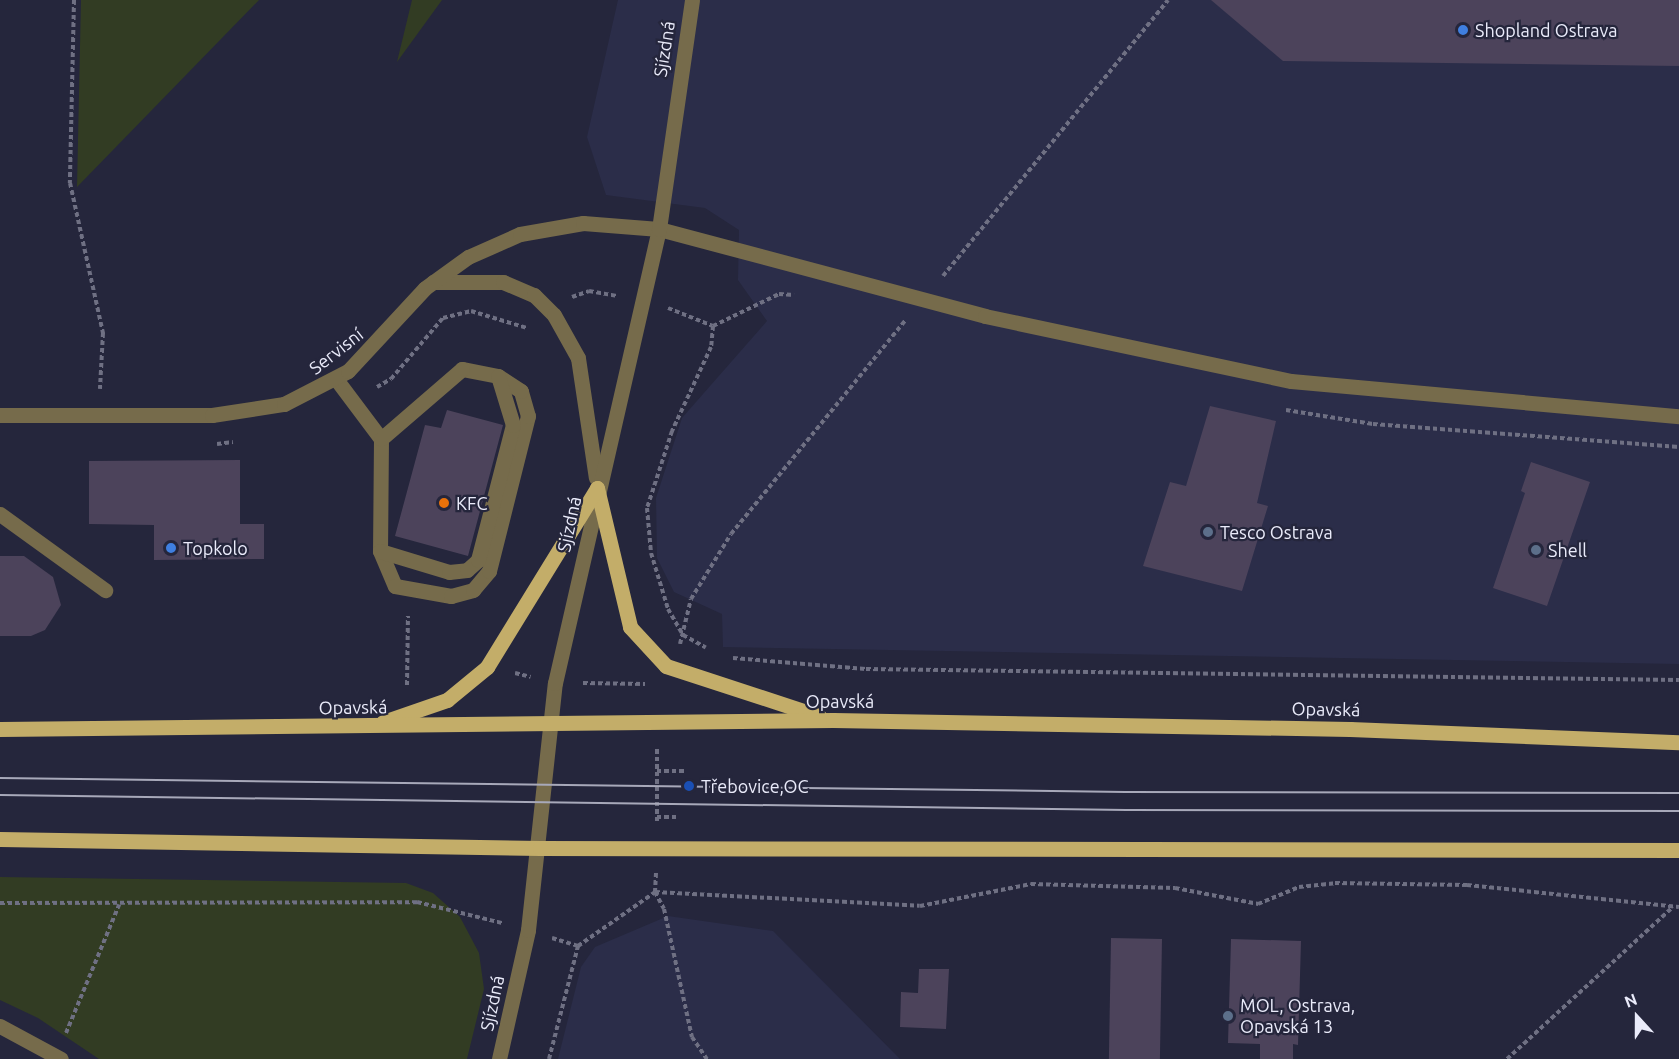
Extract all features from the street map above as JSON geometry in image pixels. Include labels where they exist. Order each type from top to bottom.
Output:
[{"type":"main road","points":[[597,488],[630,627],[666,666],[833,720]]},
{"type":"main road","points":[[366,727],[447,700],[487,667],[597,488]]},
{"type":"main road","name":"Opavská","points":[[0,729],[366,727],[554,721],[833,720],[1338,729],[1679,742]]},
{"type":"main road","points":[[0,839],[540,848],[657,845],[1679,850]]},
{"type":"street","name":"Sjízdná","points":[[500,1059],[528,930],[540,848],[554,721],[555,682],[597,488],[659,229],[692,0]]},
{"type":"street","name":"Servisní","points":[[0,415],[239,414],[284,404],[336,379],[377,344],[433,282],[468,257],[536,230],[583,223],[659,229],[923,300],[1137,351],[1291,381],[1679,416]]},
{"type":"street","points":[[433,282],[503,282],[534,295],[554,315],[578,358],[597,488]]},
{"type":"street","points":[[336,379],[381,439],[380,551],[395,586],[451,597],[473,590],[489,572],[528,416],[521,391],[498,376],[462,369],[423,398],[381,439]]},
{"type":"street","points":[[380,551],[449,573],[467,570],[478,560],[513,425],[498,376]]},
{"type":"street","points":[[0,514],[105,590]]},
{"type":"street","points":[[0,1026],[58,1057]]},
{"type":"path","points":[[74,0],[70,183],[103,333],[101,384]]},
{"type":"path","points":[[666,666],[683,635],[692,599],[730,534],[1168,0]]},
{"type":"path","points":[[352,402],[391,379],[443,318],[471,311],[537,331],[570,298],[589,291],[641,301],[713,326],[779,294],[800,295]]},
{"type":"path","points":[[896,318],[906,320]]},
{"type":"path","points":[[711,651],[683,635],[669,609],[651,553],[647,508],[672,431],[711,347],[713,326]]},
{"type":"path","points":[[211,444],[243,440]]},
{"type":"path","points":[[720,656],[866,669],[1679,680]]},
{"type":"path","points":[[657,722],[656,892],[664,909],[692,1037],[707,1059]]},
{"type":"path","points":[[657,771],[687,771]]},
{"type":"path","points":[[657,817],[679,818]]},
{"type":"path","points":[[549,1059],[578,946],[656,892],[921,906],[1031,884],[1175,888],[1258,904],[1299,888],[1335,883],[1467,885],[1676,907]]},
{"type":"path","points":[[0,903],[119,905],[417,902],[528,930],[578,946]]},
{"type":"path","points":[[58,1057],[119,905]]},
{"type":"path","points":[[1507,1059],[1676,907]]},
{"type":"shaded area","points":[[618,0],[1679,0],[1679,664],[723,647],[722,614],[674,592],[657,558],[656,498],[682,418],[767,321],[738,280],[739,230],[705,208],[606,195],[587,137]]},
{"type":"shaded area","points":[[668,916],[773,931],[900,1059],[558,1059],[581,967],[595,947]]},
{"type":"green space","points":[[81,0],[259,0],[77,187]]},
{"type":"green space","points":[[412,0],[442,0],[397,62]]},
{"type":"green space","points":[[0,877],[406,883],[433,893],[460,917],[479,953],[484,989],[467,1059],[99,1059],[38,1018],[0,1000]]},
{"type":"building","name":"Shopland Ostrava","points":[[1211,0],[1679,0],[1679,66],[1283,61]]},
{"type":"building","points":[[1210,406],[1276,421],[1257,503],[1268,506],[1242,591],[1143,566],[1170,482],[1186,486]]},
{"type":"building","name":"KFC","points":[[447,410],[503,425],[468,556],[395,536],[425,425],[441,428]]},
{"type":"building","points":[[240,460],[240,524],[264,524],[264,559],[154,560],[154,525],[89,524],[89,461]]},
{"type":"building","name":"Shell","points":[[1531,462],[1590,482],[1547,606],[1493,588],[1525,493],[1521,491]]},
{"type":"building","points":[[0,556],[24,556],[53,577],[61,605],[45,630],[31,636],[0,636]]},
{"type":"building","points":[[1111,938],[1162,939],[1160,1059],[1109,1059]]},
{"type":"building","points":[[1231,939],[1301,941],[1298,1045],[1293,1044],[1293,1059],[1260,1059],[1260,1044],[1228,1043]]},
{"type":"building","points":[[919,969],[949,969],[946,1029],[900,1027],[901,992],[918,993]]},
{"type":"tram line","points":[[0,778],[1125,792],[1679,793]]},
{"type":"tram line","points":[[0,795],[1126,810],[1679,811]]},
{"type":"place","name":"Shopland Ostrava","points":[[1463,30]]},
{"type":"place","name":"KFC","points":[[444,503]]},
{"type":"place","name":"Tesco Ostrava","points":[[1208,532]]},
{"type":"place","name":"Topkolo","points":[[171,548]]},
{"type":"place","name":"Shell","points":[[1536,550]]},
{"type":"place","name":"Třebovice,OC","points":[[689,786]]},
{"type":"place","name":"MOL, Ostrava, Opavská 13","points":[[1228,1016]]}]
